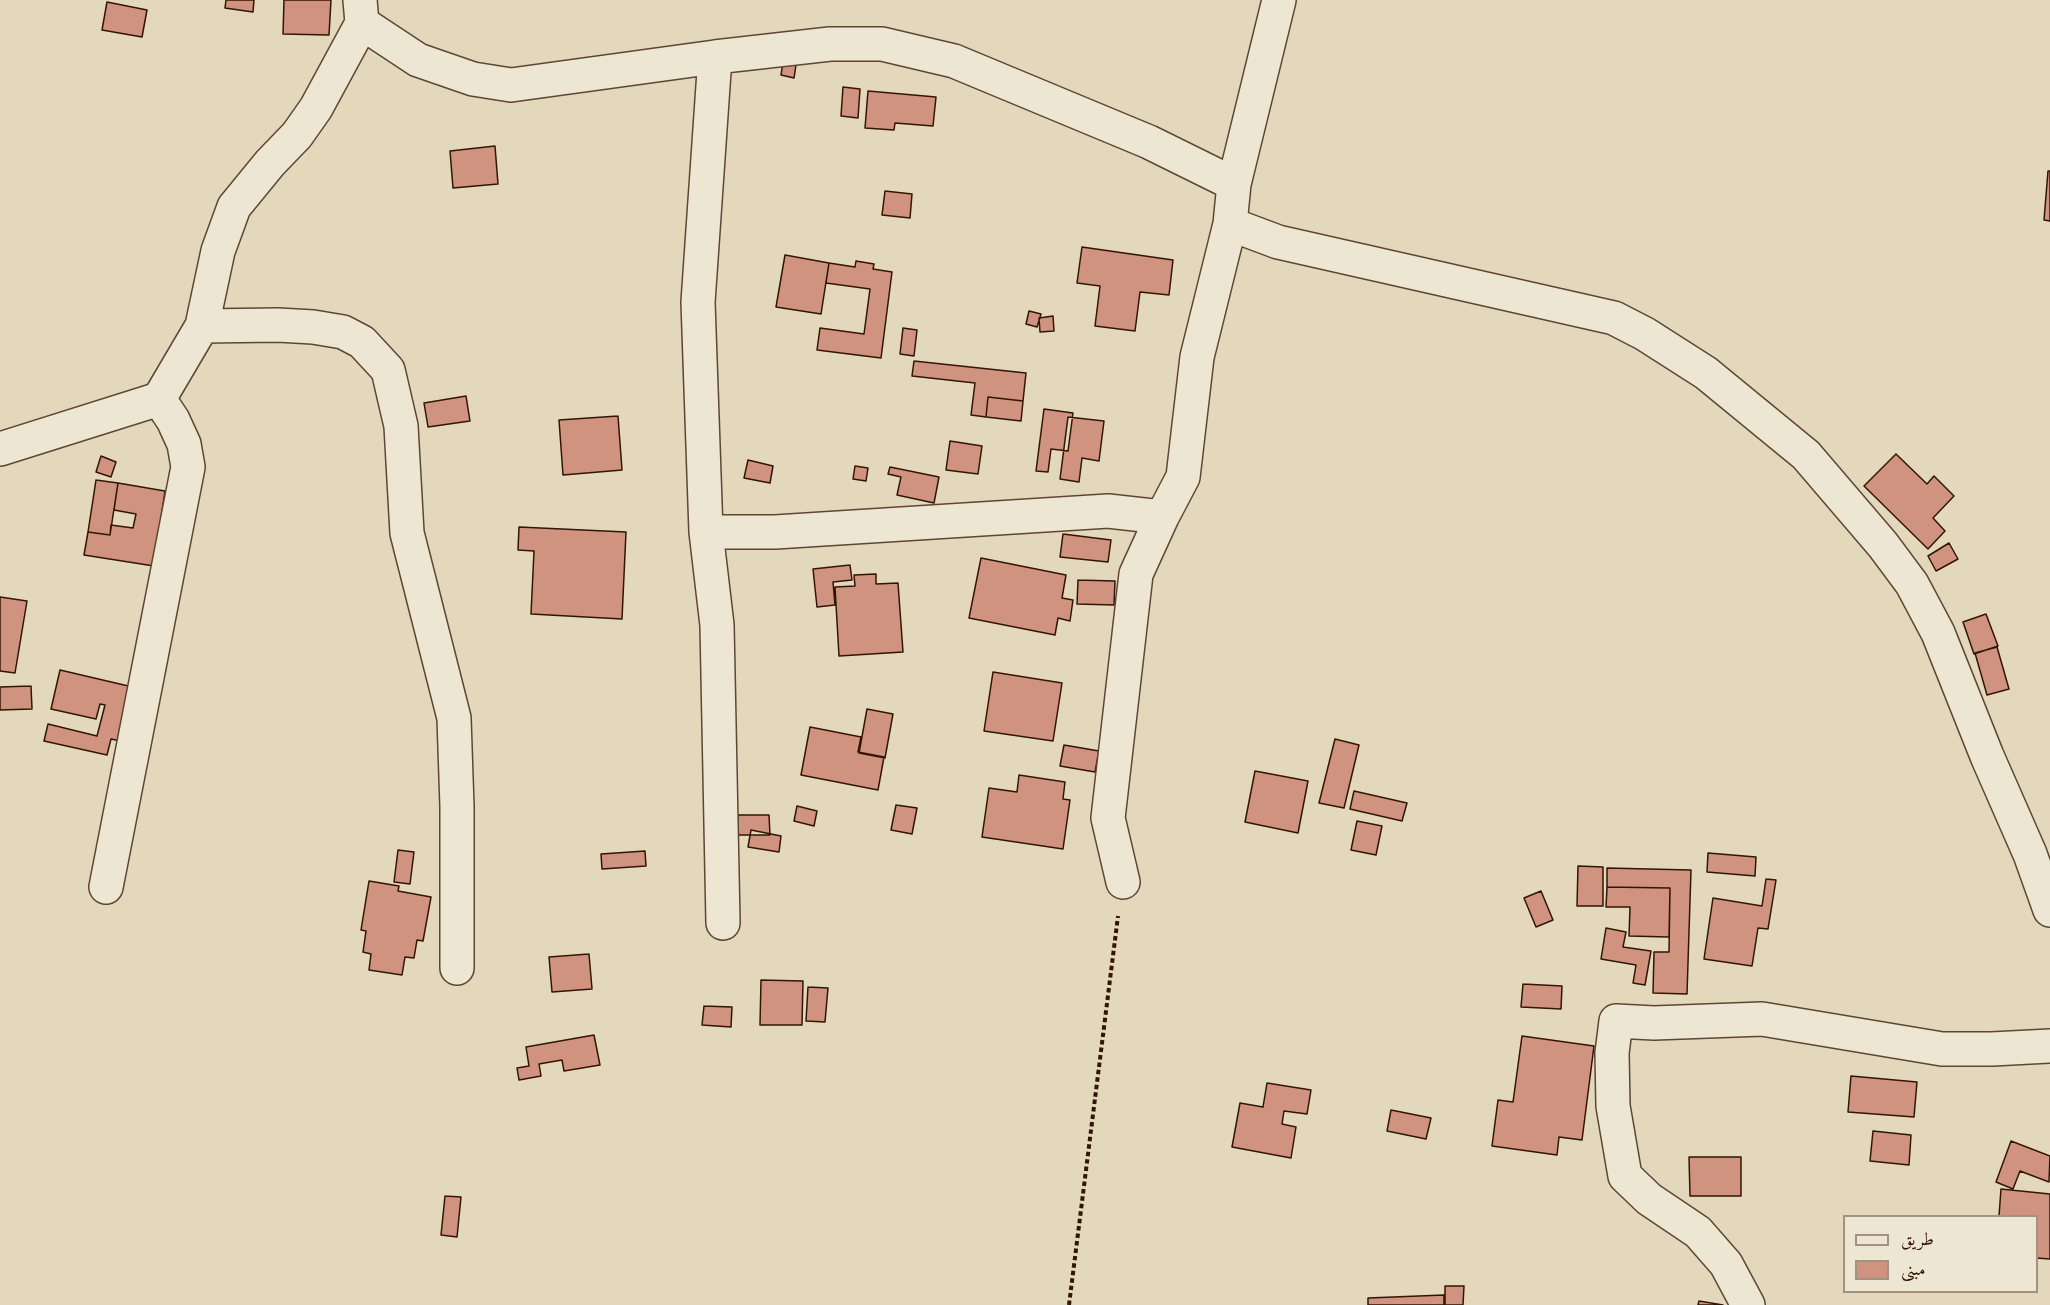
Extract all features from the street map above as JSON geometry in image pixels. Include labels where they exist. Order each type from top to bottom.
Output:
[{"type":"street","points":[[1123,882],[1108,818],[1136,574],[1183,477],[1197,357],[1230,224],[1234,184],[1279,0]]},
{"type":"street","points":[[0,449],[159,399],[202,326],[218,251],[234,207],[310,117],[361,12],[418,60],[473,79],[511,85],[830,44],[882,44],[954,61],[1149,142],[1234,184]]},
{"type":"street","points":[[715,57],[698,302],[706,532],[717,625],[723,923]]},
{"type":"street","points":[[1230,224],[1278,242],[1614,318],[1645,334],[1706,373],[1806,455],[1912,584],[1938,633],[1987,756],[2030,854],[2050,910]]},
{"type":"street","points":[[202,326],[278,325],[343,332],[362,342],[388,370],[401,426],[407,533],[454,718],[457,807],[457,968]]},
{"type":"street","points":[[106,887],[188,467],[184,444],[173,420],[159,399]]},
{"type":"street","points":[[706,532],[775,532],[1108,511],[1162,517]]},
{"type":"street","points":[[1748,1305],[1726,1264],[1698,1232],[1649,1199],[1625,1176],[1613,1106],[1612,1053],[1616,1021],[1654,1023],[1762,1019],[1942,1049],[2050,1046]]},
{"type":"path","points":[[1070,1305],[1123,882]]},
{"type":"building","points":[[226,0],[254,0],[253,12],[225,8]]},
{"type":"building","points":[[284,0],[331,0],[329,35],[283,34]]},
{"type":"building","points":[[107,2],[147,10],[142,37],[102,30]]},
{"type":"building","points":[[783,62],[796,65],[794,78],[781,75]]},
{"type":"building","points":[[843,87],[860,89],[858,118],[841,116]]},
{"type":"building","points":[[868,91],[936,97],[933,126],[895,123],[894,130],[865,128]]},
{"type":"building","points":[[495,146],[498,184],[453,188],[450,151]]},
{"type":"building","points":[[2048,171],[2050,171],[2050,221],[2044,220]]},
{"type":"building","points":[[885,191],[912,194],[910,218],[882,215]]},
{"type":"building","points":[[1082,247],[1173,260],[1169,295],[1140,292],[1135,331],[1095,326],[1100,286],[1077,283]]},
{"type":"building","points":[[785,255],[829,263],[821,314],[776,307]]},
{"type":"building","points":[[856,261],[874,264],[873,269],[892,272],[881,358],[817,350],[820,328],[864,334],[870,289],[826,283],[829,263],[855,267]]},
{"type":"building","points":[[1029,311],[1041,314],[1037,327],[1026,324]]},
{"type":"building","points":[[1053,316],[1054,331],[1040,332],[1039,318]]},
{"type":"building","points":[[903,328],[917,330],[914,356],[900,354]]},
{"type":"building","points":[[914,361],[1026,373],[1023,401],[988,397],[986,417],[971,415],[975,383],[912,376]]},
{"type":"building","points":[[466,396],[470,421],[428,427],[424,403]]},
{"type":"building","points":[[988,397],[1023,401],[1021,421],[986,417]]},
{"type":"building","points":[[1044,409],[1073,413],[1068,451],[1051,449],[1048,472],[1036,471]]},
{"type":"building","points":[[618,416],[622,470],[563,475],[559,420]]},
{"type":"building","points":[[1068,417],[1104,421],[1099,461],[1082,458],[1079,482],[1060,479]]},
{"type":"building","points":[[950,441],[982,446],[978,474],[946,470]]},
{"type":"building","points":[[1896,454],[1927,484],[1934,476],[1954,496],[1933,518],[1945,531],[1928,549],[1864,486]]},
{"type":"building","points":[[101,456],[116,462],[111,477],[96,472]]},
{"type":"building","points":[[748,460],[773,466],[770,483],[744,478]]},
{"type":"building","points":[[855,466],[868,468],[866,481],[853,479]]},
{"type":"building","points":[[890,467],[939,477],[934,503],[897,495],[901,477],[888,474]]},
{"type":"building","points":[[96,480],[118,483],[110,535],[88,532]]},
{"type":"building","points":[[118,483],[165,491],[154,566],[84,555],[88,532],[110,535],[111,525],[133,528],[136,514],[114,510]]},
{"type":"building","points":[[519,527],[626,532],[622,619],[531,614],[534,551],[518,550]]},
{"type":"building","points":[[1063,534],[1111,540],[1108,562],[1060,557]]},
{"type":"building","points":[[1949,543],[1958,559],[1936,571],[1928,556]]},
{"type":"building","points":[[981,558],[1066,575],[1062,598],[1073,600],[1070,621],[1058,618],[1055,635],[969,618]]},
{"type":"building","points":[[850,565],[852,580],[833,582],[835,605],[817,607],[813,569]]},
{"type":"building","points":[[876,574],[876,584],[898,583],[903,652],[839,656],[835,587],[855,586],[854,575]]},
{"type":"building","points":[[1078,580],[1115,581],[1114,605],[1077,604]]},
{"type":"building","points":[[0,597],[27,601],[15,673],[0,671]]},
{"type":"building","points":[[1986,614],[1998,646],[1974,654],[1963,622]]},
{"type":"building","points":[[1997,647],[2009,689],[1987,695],[1975,653]]},
{"type":"building","points":[[60,670],[137,688],[125,742],[111,739],[107,755],[44,741],[48,724],[97,736],[105,705],[100,704],[96,719],[51,709]]},
{"type":"building","points":[[993,672],[1062,683],[1053,741],[984,731]]},
{"type":"building","points":[[31,686],[32,709],[0,710],[0,687]]},
{"type":"building","points":[[867,709],[893,714],[885,758],[859,753]]},
{"type":"building","points":[[810,727],[861,737],[858,752],[884,757],[878,790],[801,775]]},
{"type":"building","points":[[1335,739],[1359,745],[1344,808],[1319,803]]},
{"type":"building","points":[[1064,745],[1099,751],[1095,772],[1060,766]]},
{"type":"building","points":[[1255,771],[1308,781],[1298,833],[1245,822]]},
{"type":"building","points":[[1019,775],[1065,782],[1063,799],[1070,800],[1063,849],[982,837],[989,788],[1017,792]]},
{"type":"building","points":[[1354,791],[1407,803],[1402,821],[1350,809]]},
{"type":"building","points":[[896,805],[917,808],[912,834],[891,830]]},
{"type":"building","points":[[797,806],[817,811],[814,826],[794,821]]},
{"type":"building","points":[[738,815],[769,815],[770,835],[738,835]]},
{"type":"building","points":[[1357,821],[1382,826],[1376,855],[1351,850]]},
{"type":"building","points":[[751,830],[781,836],[779,852],[748,847]]},
{"type":"building","points":[[398,850],[414,852],[410,884],[394,882]]},
{"type":"building","points":[[645,851],[646,866],[602,869],[601,854]]},
{"type":"building","points":[[1708,853],[1756,857],[1755,876],[1707,872]]},
{"type":"building","points":[[1578,866],[1603,867],[1603,906],[1577,906]]},
{"type":"building","points":[[1607,868],[1691,870],[1687,994],[1653,993],[1654,952],[1669,952],[1670,888],[1607,887]]},
{"type":"building","points":[[1766,879],[1776,880],[1768,929],[1758,928],[1752,966],[1704,959],[1713,898],[1762,906]]},
{"type":"building","points":[[369,881],[399,886],[398,891],[431,897],[423,941],[417,940],[414,958],[405,957],[402,975],[369,970],[371,954],[363,952],[366,931],[361,930]]},
{"type":"building","points":[[1607,887],[1670,888],[1669,937],[1629,936],[1630,907],[1606,907]]},
{"type":"building","points":[[1541,891],[1553,920],[1536,927],[1524,898]]},
{"type":"building","points":[[1606,928],[1626,932],[1623,947],[1651,951],[1645,985],[1633,983],[1636,965],[1601,959]]},
{"type":"building","points":[[589,954],[592,989],[552,992],[549,957]]},
{"type":"building","points":[[761,980],[803,981],[802,1025],[760,1025]]},
{"type":"building","points":[[1523,984],[1562,986],[1561,1009],[1521,1007]]},
{"type":"building","points":[[808,987],[828,988],[825,1022],[806,1021]]},
{"type":"building","points":[[704,1006],[732,1007],[731,1027],[702,1025]]},
{"type":"building","points":[[594,1035],[600,1065],[564,1071],[562,1060],[539,1064],[541,1076],[519,1080],[517,1068],[529,1066],[526,1047]]},
{"type":"building","points":[[1522,1036],[1594,1046],[1582,1140],[1559,1137],[1557,1155],[1492,1146],[1498,1100],[1513,1102]]},
{"type":"building","points":[[1851,1076],[1917,1082],[1914,1117],[1848,1112]]},
{"type":"building","points":[[1267,1083],[1311,1090],[1307,1114],[1284,1111],[1282,1124],[1296,1127],[1291,1158],[1232,1147],[1240,1103],[1263,1107]]},
{"type":"building","points":[[1391,1110],[1431,1118],[1426,1139],[1387,1131]]},
{"type":"building","points":[[1873,1131],[1911,1135],[1909,1165],[1870,1161]]},
{"type":"building","points":[[2011,1141],[2050,1156],[2049,1182],[2020,1171],[2013,1189],[1996,1182]]},
{"type":"building","points":[[1689,1157],[1741,1157],[1741,1196],[1690,1196]]},
{"type":"building","points":[[2001,1189],[2050,1194],[2050,1259],[2038,1258],[2038,1215],[1999,1215]]},
{"type":"building","points":[[445,1196],[461,1197],[457,1237],[441,1235]]},
{"type":"building","points":[[1445,1286],[1464,1286],[1463,1305],[1445,1305]]},
{"type":"building","points":[[1444,1295],[1444,1305],[1368,1305],[1368,1298]]},
{"type":"building","points":[[1699,1301],[1723,1305],[1698,1305]]}]
